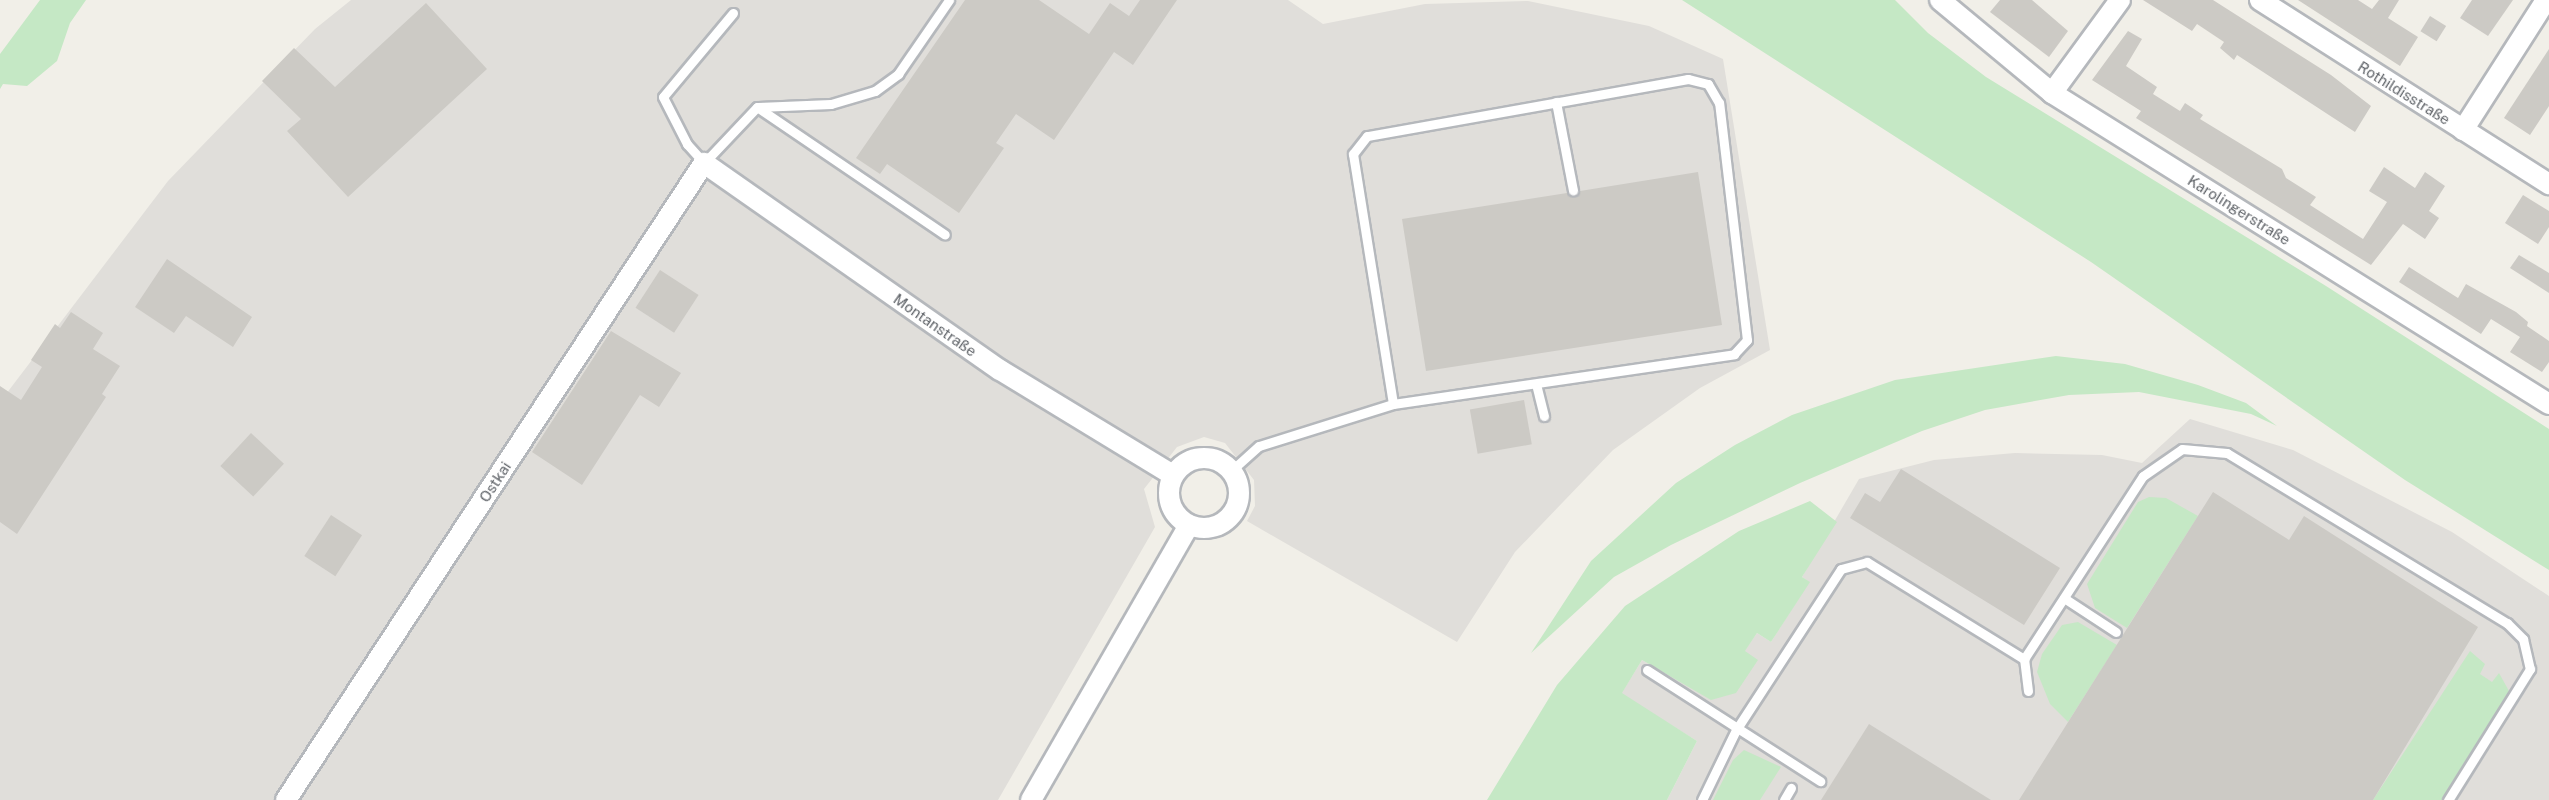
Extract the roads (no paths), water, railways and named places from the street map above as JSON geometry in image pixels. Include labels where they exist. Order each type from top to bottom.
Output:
[{"type":"street","name":"Karolingerstraße","points":[[1940,0],[2052,93],[2549,404]]},
{"type":"street","points":[[2052,93],[2120,0]]},
{"type":"street","name":"Rothildisstraße","points":[[2260,0],[2549,184]]},
{"type":"street","points":[[2463,130],[2546,0]]},
{"type":"street","name":"Montanstraße","points":[[704,163],[1000,370],[1173,475]]},
{"type":"street","name":"Ostkai","points":[[286,800],[704,163]]},
{"type":"street","points":[[1198,457],[1222,462],[1232,470],[1240,496],[1230,518],[1214,527],[1189,525],[1172,508],[1169,496],[1173,475],[1198,457]]},
{"type":"street","points":[[1030,800],[1189,525]]},
{"type":"lane","points":[[734,13],[663,97],[687,144],[704,163],[758,107],[831,104],[875,91],[898,74],[949,0]]},
{"type":"lane","points":[[1232,470],[1259,446],[1393,404],[1734,354],[1747,340],[1720,115],[1708,84],[1688,79],[1367,136],[1353,154],[1393,404]]},
{"type":"lane","points":[[1556,102],[1573,190]]},
{"type":"lane","points":[[758,107],[945,235]]},
{"type":"lane","points":[[1536,384],[1544,416]]},
{"type":"lane","points":[[2028,691],[2025,659],[2143,476],[2182,448],[2227,453],[2507,623],[2523,639],[2530,669],[2448,800]]},
{"type":"lane","points":[[1702,800],[1736,729],[1841,569],[1867,562],[2025,659]]},
{"type":"lane","points":[[2064,598],[2116,632]]},
{"type":"lane","points":[[1647,670],[1820,781]]},
{"type":"lane","points":[[1784,800],[1791,788]]}]
